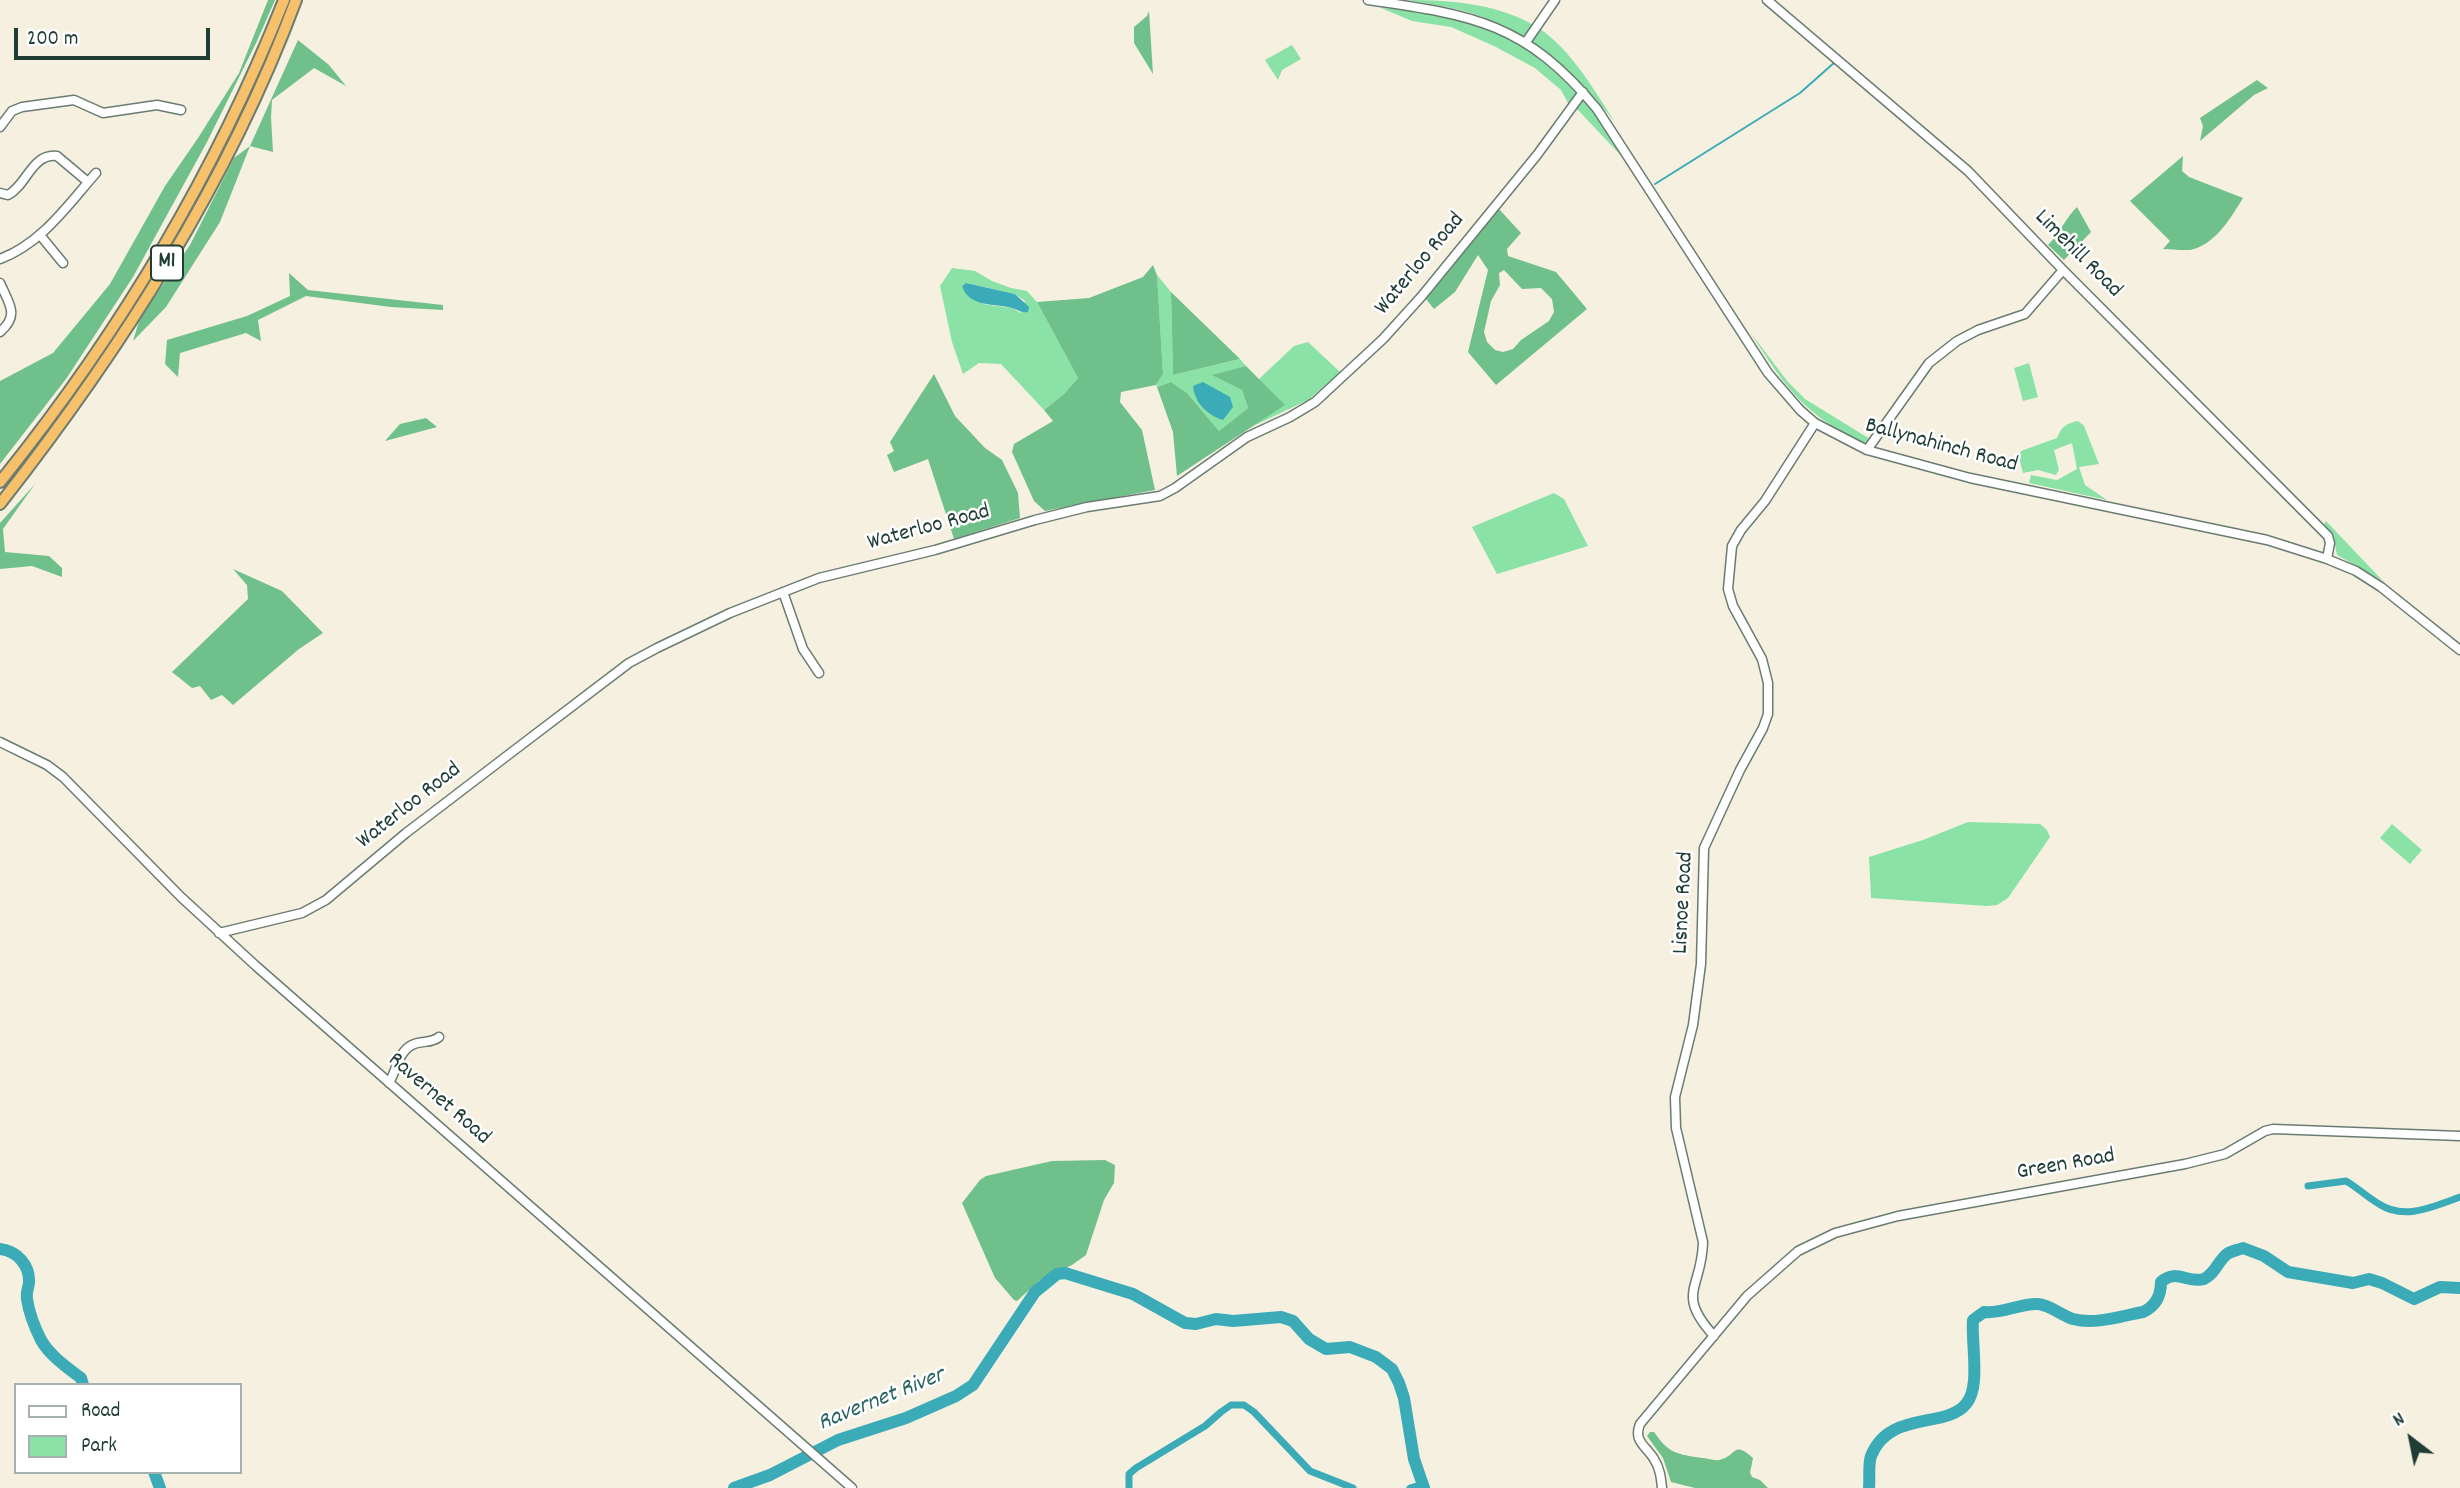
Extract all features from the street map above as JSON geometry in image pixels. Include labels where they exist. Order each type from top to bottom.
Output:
[{"type":"highway","name":"M1","points":[[0,482],[57,410],[154,261],[212,158],[265,48],[284,0]]},
{"type":"highway","name":"M1","points":[[0,504],[90,384],[157,279],[202,202],[234,139],[264,77],[296,0]]},
{"type":"street","name":"Ballynahinch Road","points":[[1368,0],[1469,17],[1526,42],[1562,71],[1583,92],[1604,121],[1768,373],[1815,423],[1867,450],[1970,478],[2267,540],[2327,559],[2381,587],[2460,650]]},
{"type":"street","points":[[1526,42],[1555,0]]},
{"type":"street","name":"Limehill Road","points":[[1767,0],[1958,162],[2328,536],[2330,543],[2327,559]]},
{"type":"street","name":"Waterloo Road","points":[[219,933],[302,914],[326,900],[406,833],[629,663],[730,613],[819,578],[935,550],[1087,507],[1160,496],[1247,437],[1315,402],[1422,297],[1537,155],[1583,92]]},
{"type":"street","points":[[0,127],[12,111],[22,107],[74,100],[103,113],[157,105],[181,110]]},
{"type":"street","points":[[0,193],[8,195],[15,191],[41,158],[51,155],[57,156],[88,181]]},
{"type":"street","points":[[0,260],[40,235],[96,173]]},
{"type":"street","points":[[40,235],[63,263]]},
{"type":"street","points":[[1867,450],[1929,363],[1964,337],[2025,314],[2063,270]]},
{"type":"street","points":[[0,283],[12,312],[9,323],[0,332]]},
{"type":"street","name":"Lisnoe Road","points":[[1714,1336],[1696,1314],[1692,1304],[1703,1256],[1703,1242],[1676,1128],[1675,1097],[1693,1025],[1701,964],[1704,848],[1768,714],[1768,683],[1762,659],[1732,606],[1728,589],[1732,547],[1815,423]]},
{"type":"street","points":[[783,592],[803,649],[819,673]]},
{"type":"street","name":"Ravernet Road","points":[[0,742],[47,765],[63,777],[100,817],[219,933],[852,1488]]},
{"type":"street","points":[[389,1083],[405,1049],[415,1043],[431,1042],[439,1037]]},
{"type":"street","name":"Green Road","points":[[1662,1488],[1656,1463],[1639,1441],[1637,1430],[1640,1424],[1747,1296],[1798,1251],[1835,1233],[1898,1216],[2185,1164],[2225,1154],[2273,1129],[2460,1136]]},
{"type":"green space","points":[[268,0],[275,0],[257,41],[207,142],[133,277],[66,379],[0,464],[0,381],[53,353],[110,284],[165,186],[239,73]]},
{"type":"green space","points":[[1408,0],[1476,5],[1510,14],[1540,29],[1572,60],[1615,122],[1583,85],[1552,56],[1516,32],[1471,13]]},
{"type":"green space","points":[[1381,8],[1457,20],[1482,27],[1528,49],[1549,63],[1576,90],[1599,119],[1625,160],[1579,111],[1568,103],[1561,90],[1535,68],[1451,27],[1412,21]]},
{"type":"green space","points":[[1149,11],[1153,74],[1134,43],[1134,27]]},
{"type":"green space","points":[[298,40],[329,65],[346,86],[314,68],[272,100],[273,152],[250,146]]},
{"type":"green space","points":[[1292,45],[1301,59],[1282,70],[1278,80],[1265,60]]},
{"type":"green space","points":[[2257,80],[2268,88],[2254,95],[2200,141],[2203,126],[2200,118]]},
{"type":"green space","points":[[250,146],[220,222],[166,307],[133,341],[140,318],[190,245],[234,158]]},
{"type":"green space","points":[[2183,156],[2182,171],[2189,177],[2243,198],[2224,227],[2205,244],[2189,250],[2163,249],[2170,241],[2130,201]]},
{"type":"green space","points":[[2077,207],[2091,232],[2064,260],[2048,245]]},
{"type":"green space","points":[[1499,209],[1521,233],[1507,249],[1508,256],[1556,272],[1587,309],[1496,385],[1468,352],[1488,270],[1478,255],[1455,292],[1434,309],[1426,299]],"holes":[[[1504,270],[1522,289],[1541,288],[1552,299],[1554,312],[1549,321],[1521,340],[1513,349],[1503,352],[1495,350],[1487,342],[1484,332],[1491,301],[1500,285],[1499,273]]]},
{"type":"green space","points":[[1153,265],[1157,275],[1163,374],[1156,385],[1121,392],[1120,402],[1142,430],[1155,490],[1045,511],[1034,501],[1012,452],[1014,444],[1053,421],[1044,410],[1078,378],[1037,302],[1089,298],[1143,277]]},
{"type":"green space","points":[[952,268],[975,271],[992,281],[1027,291],[1037,302],[1078,378],[1044,410],[1001,364],[979,363],[963,374],[952,342],[940,286]],"holes":[[[966,283],[1015,294],[1025,301],[1021,313],[1012,308],[983,304],[962,286]]]},
{"type":"green space","points":[[289,273],[308,290],[443,305],[443,310],[391,307],[306,296],[258,320],[261,341],[246,333],[180,353],[178,377],[165,364],[167,340],[247,316],[290,296]]},
{"type":"green space","points":[[1157,275],[1171,292],[1173,375],[1240,359],[1246,366],[1214,375],[1242,390],[1248,408],[1219,431],[1187,393],[1171,382],[1157,387],[1156,385],[1163,374]]},
{"type":"green space","points":[[1171,292],[1240,359],[1173,375]]},
{"type":"green space","points":[[1750,332],[1788,382],[1805,399],[1870,439],[1864,443],[1810,410],[1785,383]]},
{"type":"green space","points":[[1308,342],[1340,372],[1308,400],[1251,427],[1284,405],[1259,379],[1294,346]]},
{"type":"green space","points":[[2029,363],[2038,397],[2023,401],[2014,368]]},
{"type":"green space","points":[[1246,366],[1285,405],[1177,476],[1173,432],[1157,387],[1171,382],[1187,393],[1219,431],[1248,408],[1242,390],[1212,375]]},
{"type":"green space","points":[[934,374],[955,416],[985,448],[1002,460],[1018,493],[1020,518],[954,539],[928,459],[894,472],[887,455],[894,451],[890,442]]},
{"type":"green space","points":[[426,418],[437,427],[385,441],[400,424]]},
{"type":"green space","points":[[2078,421],[2084,426],[2099,464],[2079,467],[2085,485],[2107,500],[2029,483],[2031,475],[2057,480],[2077,469],[2072,443],[2054,450],[2059,470],[2056,475],[2038,470],[2023,473],[2019,457],[2021,451],[2057,438],[2065,426]]},
{"type":"green space","points":[[35,484],[3,529],[5,552],[49,556],[62,568],[62,577],[32,566],[0,569],[0,523]]},
{"type":"green space","points":[[1554,493],[1564,499],[1588,546],[1497,574],[1472,527]]},
{"type":"green space","points":[[2326,521],[2383,581],[2337,555],[2333,534],[2324,524]]},
{"type":"green space","points":[[233,569],[282,591],[323,633],[299,649],[233,705],[222,695],[211,700],[200,686],[192,688],[172,672],[248,599],[247,585]]},
{"type":"green space","points":[[1968,822],[2040,824],[2047,830],[2050,837],[2008,898],[1997,905],[1987,906],[1871,898],[1869,857]]},
{"type":"green space","points":[[2392,824],[2422,850],[2410,864],[2380,838]]},
{"type":"green space","points":[[1105,1160],[1115,1165],[1114,1183],[1104,1200],[1086,1255],[1072,1265],[1040,1280],[1017,1301],[1014,1300],[995,1278],[962,1203],[986,1176],[1052,1161]]},
{"type":"green space","points":[[1654,1432],[1669,1449],[1686,1455],[1717,1460],[1742,1450],[1753,1458],[1750,1473],[1752,1477],[1768,1488],[1695,1488],[1671,1482],[1663,1458],[1647,1436]]},
{"type":"water","points":[[966,283],[1015,294],[1029,307],[1028,312],[976,301],[965,293],[962,286]]},
{"type":"water","points":[[1203,382],[1230,397],[1233,407],[1223,420],[1207,412],[1196,398],[1193,386]]},
{"type":"waterway","points":[[1655,184],[1800,93],[1835,62]]},
{"type":"waterway","points":[[2308,1186],[2346,1181],[2389,1209],[2409,1212],[2460,1197]]},
{"type":"waterway","name":"Ravernet River","points":[[1869,1488],[1870,1460],[1879,1442],[1904,1426],[1957,1412],[1966,1404],[1971,1396],[1974,1376],[1973,1320],[1984,1312],[2038,1304],[2081,1321],[2143,1312],[2148,1310],[2159,1296],[2161,1282],[2166,1278],[2177,1276],[2193,1280],[2204,1279],[2227,1254],[2243,1248],[2264,1256],[2288,1272],[2353,1283],[2369,1279],[2414,1299],[2440,1287],[2460,1288]]},
{"type":"waterway","name":"Ravernet River","points":[[0,1249],[17,1256],[25,1265],[29,1276],[28,1304],[41,1340],[54,1356],[81,1378],[82,1383]]},
{"type":"waterway","name":"Ravernet River","points":[[734,1488],[770,1475],[838,1440],[906,1418],[956,1396],[973,1385],[1035,1292],[1057,1274],[1065,1273],[1133,1294],[1185,1323],[1281,1317],[1293,1321],[1309,1339],[1326,1349],[1350,1347],[1376,1357],[1392,1369],[1399,1383],[1414,1459],[1424,1488]]},
{"type":"waterway","points":[[1129,1488],[1129,1474],[1136,1468],[1205,1426],[1231,1405],[1244,1405],[1254,1412],[1310,1471],[1353,1488]]},
{"type":"waterway","name":"Ravernet River","points":[[155,1474],[160,1488]]},
{"type":"waterway","points":[[1410,1488],[1423,1484]]}]
